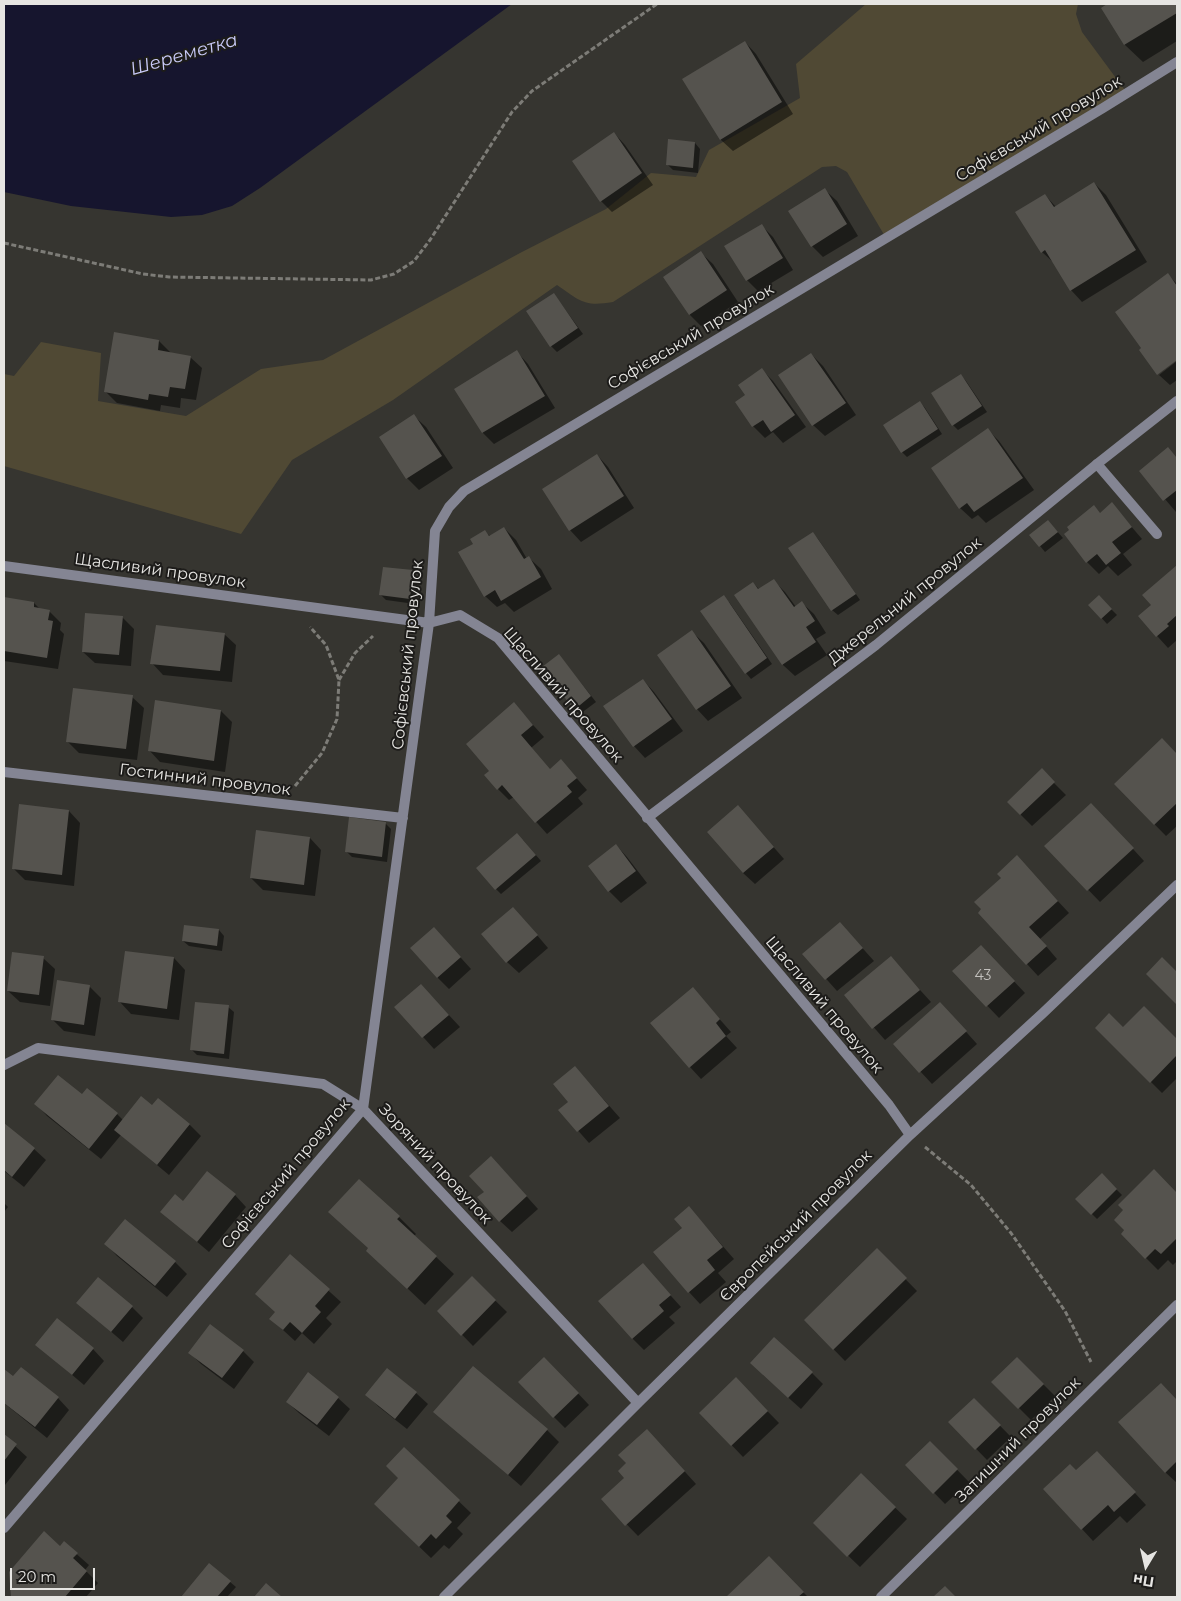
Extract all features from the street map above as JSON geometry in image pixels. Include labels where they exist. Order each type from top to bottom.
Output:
[{"type":"street","name":"Софієвський провулок","points":[[4,1528],[363,1109],[429,623],[436,531],[449,507],[464,491],[1177,62]]},
{"type":"street","name":"Джерельний провулок","points":[[647,818],[876,645],[1177,401]]},
{"type":"street","points":[[1097,464],[1157,534]]},
{"type":"street","name":"Щасливий провулок","points":[[4,566],[429,623],[460,615],[498,638],[889,1105],[910,1135]]},
{"type":"street","name":"Гостинний провулок","points":[[4,772],[404,818]]},
{"type":"street","name":"Європейський провулок","points":[[444,1597],[910,1135],[1036,1020],[1177,885]]},
{"type":"street","name":"Зоряний провулок","points":[[4,1065],[38,1048],[323,1084],[363,1109],[638,1403]]},
{"type":"street","name":"Затишний провулок","points":[[881,1597],[1177,1305]]},
{"type":"path","points":[[4,243],[143,274],[169,277],[371,280],[394,274],[414,261],[430,240],[512,112],[532,91],[658,4]]},
{"type":"path","points":[[280,804],[322,752],[337,719],[339,680],[326,645],[289,604]]},
{"type":"path","points":[[339,680],[356,653],[392,618]]},
{"type":"path","points":[[910,1135],[971,1185],[1012,1234],[1065,1311],[1100,1380]]},
{"type":"shaded area","points":[[866,4],[1078,4],[1076,14],[1082,32],[1127,93],[886,238],[847,172],[836,166],[822,167],[613,302],[589,303],[571,295],[557,285],[393,400],[292,460],[241,534],[4,466],[4,374],[14,376],[41,342],[101,353],[98,401],[186,416],[261,369],[323,360],[520,253],[606,209],[651,173],[696,177],[709,150],[800,98],[796,64]]},
{"type":"water","name":"Шереметка","points":[[4,4],[512,4],[260,188],[232,206],[202,215],[171,217],[71,206],[4,192]]},
{"type":"building","points":[[1107,4],[1177,4],[1177,13],[1124,45],[1101,8]]},
{"type":"building","points":[[745,41],[782,102],[720,140],[682,79]]},
{"type":"building","points":[[614,132],[642,173],[600,202],[572,161]]},
{"type":"building","points":[[668,139],[695,142],[693,168],[666,165]]},
{"type":"building","points":[[1094,182],[1136,250],[1070,291],[1045,250],[1041,253],[1015,212],[1045,194],[1054,207]]},
{"type":"building","points":[[825,188],[847,224],[811,247],[788,211]]},
{"type":"building","points":[[762,224],[783,258],[746,281],[724,246]]},
{"type":"building","points":[[701,251],[727,290],[689,315],[663,277]]},
{"type":"building","points":[[1168,273],[1177,286],[1177,360],[1157,375],[1139,350],[1141,348],[1115,312]]},
{"type":"building","points":[[554,293],[578,328],[550,347],[526,311]]},
{"type":"building","points":[[114,332],[159,340],[158,350],[191,356],[185,389],[170,387],[168,397],[149,394],[148,400],[104,392]]},
{"type":"building","points":[[517,350],[545,396],[482,433],[454,389]]},
{"type":"building","points":[[811,353],[846,403],[812,426],[778,375]]},
{"type":"building","points":[[762,368],[795,415],[771,432],[763,420],[752,427],[735,402],[745,395],[738,385]]},
{"type":"building","points":[[961,374],[982,406],[952,426],[931,393]]},
{"type":"building","points":[[920,401],[938,429],[901,453],[883,425]]},
{"type":"building","points":[[414,414],[442,456],[406,479],[379,437]]},
{"type":"building","points":[[988,428],[1023,478],[974,512],[967,503],[959,509],[931,468]]},
{"type":"building","points":[[1168,447],[1177,458],[1177,490],[1163,501],[1139,471]]},
{"type":"building","points":[[597,454],[624,496],[569,531],[542,489]]},
{"type":"building","points":[[1112,502],[1132,527],[1112,542],[1121,553],[1106,565],[1097,554],[1086,563],[1064,534],[1069,530],[1067,527],[1094,505],[1100,513]]},
{"type":"building","points":[[1048,520],[1058,532],[1039,547],[1029,535]]},
{"type":"building","points":[[504,527],[524,559],[529,556],[541,577],[501,601],[495,590],[484,597],[458,552],[473,544],[470,539],[485,530],[489,536]]},
{"type":"building","points":[[813,532],[856,594],[831,611],[788,548]]},
{"type":"building","points":[[1177,565],[1177,615],[1167,624],[1169,626],[1156,637],[1138,616],[1151,605],[1142,595]]},
{"type":"building","points":[[383,567],[413,570],[410,599],[379,595]]},
{"type":"building","points":[[774,579],[794,607],[802,601],[815,621],[806,627],[816,642],[782,665],[734,595],[753,582],[758,589]]},
{"type":"building","points":[[724,595],[767,658],[745,674],[700,611]]},
{"type":"building","points":[[1099,595],[1112,609],[1101,619],[1088,605]]},
{"type":"building","points":[[4,597],[34,602],[34,607],[50,610],[48,620],[53,621],[47,658],[4,651]]},
{"type":"building","points":[[85,613],[123,616],[119,655],[82,652]]},
{"type":"building","points":[[156,625],[225,633],[220,671],[150,664]]},
{"type":"building","points":[[692,630],[731,686],[696,710],[657,655]]},
{"type":"building","points":[[559,654],[591,696],[574,710],[542,667]]},
{"type":"building","points":[[643,679],[672,719],[633,747],[603,706]]},
{"type":"building","points":[[73,688],[133,695],[126,749],[66,742]]},
{"type":"building","points":[[155,700],[221,710],[214,761],[148,751]]},
{"type":"building","points":[[514,702],[533,725],[521,735],[550,769],[561,759],[577,778],[567,786],[572,792],[535,823],[502,785],[497,790],[484,775],[489,771],[466,744]]},
{"type":"building","points":[[1162,738],[1177,754],[1177,803],[1154,825],[1114,784]]},
{"type":"building","points":[[1042,768],[1055,782],[1020,815],[1007,802]]},
{"type":"building","points":[[1091,803],[1134,848],[1087,891],[1044,846]]},
{"type":"building","points":[[19,804],[69,810],[62,875],[12,869]]},
{"type":"building","points":[[738,805],[774,847],[743,873],[707,832]]},
{"type":"building","points":[[349,817],[386,822],[382,857],[345,852]]},
{"type":"building","points":[[256,830],[310,837],[304,885],[250,878]]},
{"type":"building","points":[[517,833],[536,855],[495,890],[476,868]]},
{"type":"building","points":[[616,844],[636,871],[608,892],[588,866]]},
{"type":"building","points":[[1017,855],[1058,901],[1029,927],[1047,946],[1026,965],[978,913],[981,909],[974,902],[1001,878],[997,874]]},
{"type":"building","points":[[513,907],[538,935],[506,963],[481,934]]},
{"type":"building","points":[[840,922],[863,948],[825,980],[802,954]]},
{"type":"building","points":[[184,925],[219,929],[217,946],[182,941]]},
{"type":"building","points":[[434,927],[461,957],[437,978],[410,948]]},
{"type":"building","points":[[981,945],[1015,981],[986,1007],[952,971]]},
{"type":"building","points":[[125,951],[174,957],[167,1009],[118,1002]]},
{"type":"building","points":[[12,952],[44,956],[39,995],[7,991]]},
{"type":"building","points":[[891,956],[920,990],[872,1029],[844,995]]},
{"type":"building","points":[[1162,957],[1177,972],[1177,1005],[1146,974]]},
{"type":"building","points":[[57,980],[90,985],[84,1025],[51,1020]]},
{"type":"building","points":[[421,984],[449,1015],[422,1038],[394,1007]]},
{"type":"building","points":[[693,987],[720,1019],[716,1023],[726,1036],[689,1068],[650,1023]]},
{"type":"building","points":[[195,1002],[229,1005],[224,1054],[190,1050]]},
{"type":"building","points":[[940,1002],[967,1031],[919,1073],[893,1044]]},
{"type":"building","points":[[1144,1006],[1177,1039],[1177,1055],[1150,1083],[1095,1028],[1109,1013],[1123,1027]]},
{"type":"building","points":[[575,1066],[609,1106],[577,1132],[558,1110],[568,1102],[553,1084]]},
{"type":"building","points":[[58,1075],[82,1094],[87,1088],[118,1113],[89,1149],[34,1104]]},
{"type":"building","points":[[141,1096],[152,1105],[158,1098],[190,1124],[157,1165],[114,1130]]},
{"type":"building","points":[[4,1123],[35,1148],[12,1177],[4,1170]]},
{"type":"building","points":[[491,1156],[527,1196],[499,1222],[477,1197],[484,1192],[469,1176]]},
{"type":"building","points":[[1154,1169],[1177,1193],[1177,1238],[1161,1254],[1155,1249],[1145,1259],[1121,1234],[1124,1230],[1114,1220],[1123,1210],[1118,1205]]},
{"type":"building","points":[[207,1171],[236,1194],[197,1242],[160,1212],[175,1194],[183,1201]]},
{"type":"building","points":[[1102,1173],[1117,1189],[1091,1215],[1075,1199]]},
{"type":"building","points":[[359,1179],[400,1216],[397,1219],[437,1256],[407,1289],[366,1251],[368,1248],[328,1212]]},
{"type":"building","points":[[689,1206],[723,1247],[707,1260],[715,1270],[688,1293],[653,1252],[682,1228],[674,1219]]},
{"type":"building","points":[[125,1219],[176,1261],[155,1286],[104,1244]]},
{"type":"building","points":[[877,1248],[907,1278],[833,1350],[804,1320]]},
{"type":"building","points":[[290,1254],[330,1289],[315,1306],[321,1312],[302,1333],[290,1322],[283,1330],[269,1319],[275,1312],[255,1294]]},
{"type":"building","points":[[643,1263],[671,1295],[659,1305],[664,1311],[632,1339],[598,1301]]},
{"type":"building","points":[[472,1276],[496,1300],[461,1336],[437,1311]]},
{"type":"building","points":[[98,1277],[133,1306],[111,1332],[76,1303]]},
{"type":"building","points":[[57,1318],[94,1348],[72,1375],[35,1345]]},
{"type":"building","points":[[210,1324],[244,1350],[222,1378],[188,1353]]},
{"type":"building","points":[[774,1337],[813,1372],[788,1398],[750,1363]]},
{"type":"building","points":[[544,1357],[579,1393],[553,1418],[518,1382]]},
{"type":"building","points":[[1017,1357],[1044,1384],[1018,1409],[991,1382]]},
{"type":"building","points":[[473,1366],[548,1429],[508,1475],[433,1412]]},
{"type":"building","points":[[21,1367],[59,1397],[35,1427],[4,1403],[4,1369],[13,1376]]},
{"type":"building","points":[[387,1368],[417,1392],[395,1419],[365,1395]]},
{"type":"building","points":[[308,1372],[339,1397],[317,1425],[286,1402]]},
{"type":"building","points":[[736,1377],[768,1411],[731,1446],[699,1413]]},
{"type":"building","points":[[1161,1383],[1177,1400],[1177,1461],[1165,1473],[1118,1422]]},
{"type":"building","points":[[974,1398],[1001,1425],[975,1450],[948,1422]]},
{"type":"building","points":[[647,1429],[685,1471],[625,1526],[601,1499],[624,1478],[618,1471],[626,1463],[618,1455]]},
{"type":"building","points":[[4,1434],[17,1444],[4,1461]]},
{"type":"building","points":[[930,1441],[958,1469],[933,1494],[905,1465]]},
{"type":"building","points":[[404,1447],[460,1500],[446,1516],[452,1522],[436,1539],[431,1534],[419,1547],[374,1504],[398,1478],[386,1466]]},
{"type":"building","points":[[1097,1451],[1136,1492],[1114,1512],[1108,1505],[1081,1530],[1043,1489],[1070,1464],[1076,1470]]},
{"type":"building","points":[[861,1473],[896,1507],[847,1557],[813,1523]]},
{"type":"building","points":[[44,1531],[60,1546],[64,1541],[78,1553],[73,1558],[87,1571],[65,1597],[11,1597],[9,1572]]},
{"type":"building","points":[[769,1556],[804,1592],[798,1597],[726,1597]]},
{"type":"building","points":[[209,1563],[231,1581],[217,1597],[181,1597]]},
{"type":"building","points":[[266,1583],[282,1597],[254,1597]]},
{"type":"building","points":[[945,1586],[956,1597],[933,1597]]}]
